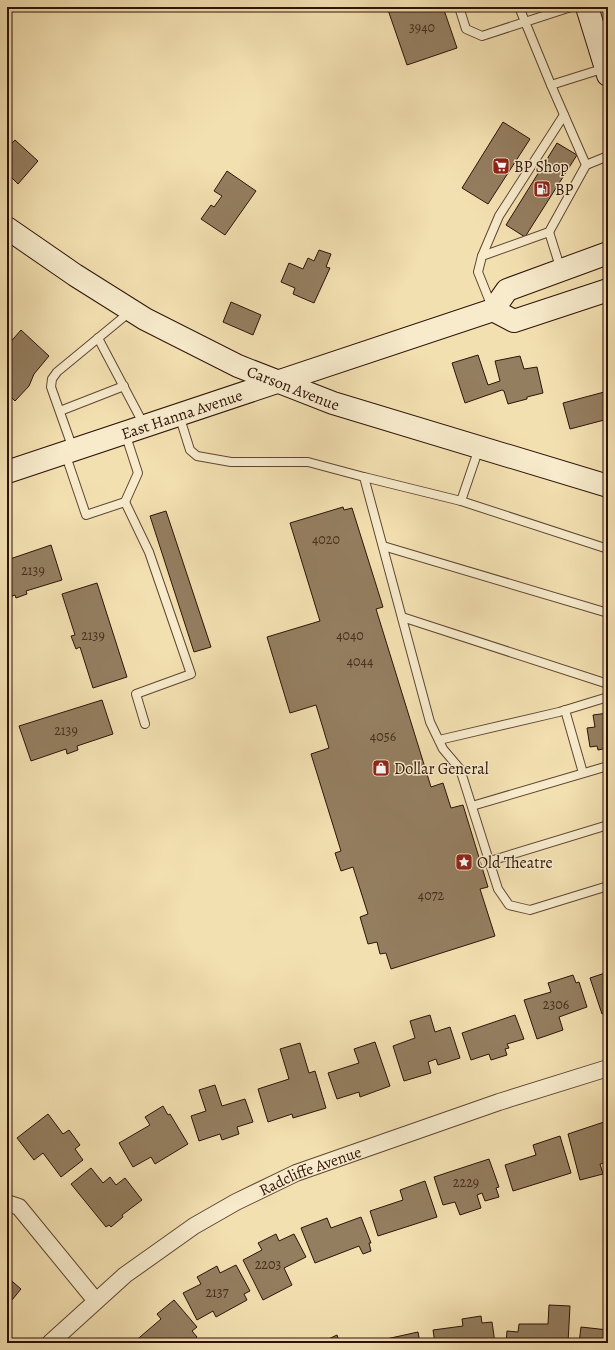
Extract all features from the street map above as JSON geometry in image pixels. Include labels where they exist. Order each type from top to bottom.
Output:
[{"type":"main road","points":[[587,7],[607,71]]},
{"type":"main road","name":"Carson Avenue","points":[[7,228],[75,275],[132,310],[227,362],[333,403],[608,486]]},
{"type":"main road","points":[[608,253],[507,290],[493,310],[514,321],[608,290]]},
{"type":"main road","name":"East Hanna Avenue","points":[[7,472],[493,310]]},
{"type":"street","name":"Radcliffe Avenue","points":[[50,1343],[124,1275],[194,1226],[236,1202],[296,1173],[499,1102],[608,1068]]},
{"type":"street","points":[[7,1203],[19,1208],[96,1301]]},
{"type":"lane","points":[[459,7],[466,29],[482,36],[571,7]]},
{"type":"lane","points":[[519,7],[550,85],[586,165]]},
{"type":"lane","points":[[550,85],[607,71]]},
{"type":"lane","points":[[493,310],[478,272],[482,256],[499,216],[564,115]]},
{"type":"lane","points":[[482,256],[549,232],[586,165],[608,156]]},
{"type":"lane","points":[[549,232],[561,270]]},
{"type":"lane","points":[[98,338],[124,386],[134,429],[138,473],[125,502],[86,515],[60,411],[51,387],[52,379],[56,372],[132,310]]},
{"type":"lane","points":[[60,411],[124,386]]},
{"type":"lane","points":[[179,414],[190,450],[197,456],[231,462],[308,462],[461,501],[608,549]]},
{"type":"lane","points":[[461,501],[480,447]]},
{"type":"lane","points":[[364,477],[430,722],[443,749],[460,769],[498,889],[509,905],[530,910],[608,886]]},
{"type":"lane","points":[[125,502],[149,552],[191,674],[136,694],[145,724]]},
{"type":"lane","points":[[383,546],[608,613]]},
{"type":"lane","points":[[402,617],[608,684]]},
{"type":"lane","points":[[439,740],[565,710],[608,697]]},
{"type":"lane","points":[[565,710],[583,773]]},
{"type":"lane","points":[[472,806],[608,766]]},
{"type":"lane","points":[[490,861],[608,825]]},
{"type":"building","points":[[387,7],[443,7],[457,48],[407,65]]},
{"type":"building","points":[[503,122],[530,139],[488,204],[462,188]]},
{"type":"building","points":[[15,140],[38,161],[18,184],[9,175],[7,176],[7,148]]},
{"type":"building","points":[[557,143],[577,155],[525,237],[506,225]]},
{"type":"building","points":[[227,171],[256,191],[225,235],[201,219],[211,205],[214,207],[222,196],[214,191]]},
{"type":"building","points":[[319,250],[331,254],[326,267],[330,268],[314,303],[293,294],[295,288],[281,282],[289,263],[303,269],[308,258],[314,261]]},
{"type":"building","points":[[231,302],[261,315],[253,335],[223,322]]},
{"type":"building","points":[[21,330],[49,356],[34,374],[29,386],[15,401],[7,393],[7,346]]},
{"type":"building","points":[[478,355],[488,385],[500,381],[495,361],[520,356],[524,369],[537,367],[543,393],[508,404],[504,391],[502,390],[465,403],[452,363]]},
{"type":"building","points":[[608,391],[608,419],[570,429],[563,403]]},
{"type":"building","points":[[343,507],[344,510],[352,508],[383,607],[376,609],[431,787],[443,783],[451,808],[463,805],[488,887],[480,889],[495,936],[391,969],[386,953],[380,954],[377,942],[368,944],[360,917],[368,914],[353,867],[341,871],[335,853],[341,851],[311,754],[329,748],[316,705],[290,713],[267,637],[320,621],[290,523]]},
{"type":"building","points":[[166,511],[211,647],[194,652],[150,516]]},
{"type":"building","points":[[51,545],[62,580],[26,591],[27,594],[16,598],[15,595],[7,598],[7,560]]},
{"type":"building","points":[[97,583],[127,677],[93,688],[80,647],[76,649],[71,636],[75,635],[62,594]]},
{"type":"building","points":[[102,700],[113,734],[77,746],[78,750],[67,754],[66,749],[31,761],[19,726]]},
{"type":"building","points":[[608,713],[608,748],[598,750],[597,746],[590,747],[587,728],[595,727],[593,715]]},
{"type":"building","points":[[608,972],[608,1012],[602,1014],[590,978]]},
{"type":"building","points":[[573,975],[576,983],[579,982],[587,1007],[559,1017],[563,1030],[537,1039],[524,1000],[551,992],[548,983]]},
{"type":"building","points":[[430,1015],[435,1032],[450,1027],[460,1058],[438,1065],[436,1059],[428,1062],[431,1073],[404,1081],[393,1046],[415,1038],[410,1021]]},
{"type":"building","points":[[515,1015],[524,1039],[507,1044],[509,1048],[505,1049],[507,1055],[491,1060],[489,1054],[471,1060],[462,1033]]},
{"type":"building","points":[[375,1042],[390,1086],[360,1097],[359,1092],[337,1099],[328,1073],[359,1063],[354,1049]]},
{"type":"building","points":[[300,1043],[309,1073],[315,1071],[326,1108],[293,1118],[292,1114],[268,1122],[258,1089],[289,1079],[280,1049]]},
{"type":"building","points":[[215,1085],[222,1106],[245,1099],[253,1122],[237,1127],[239,1134],[222,1140],[220,1134],[199,1141],[191,1116],[206,1111],[199,1090]]},
{"type":"building","points":[[163,1106],[168,1115],[170,1114],[188,1144],[155,1164],[151,1157],[133,1167],[119,1143],[150,1125],[145,1117]]},
{"type":"building","points":[[48,1114],[63,1134],[69,1130],[80,1145],[75,1149],[83,1160],[61,1177],[43,1153],[34,1160],[17,1138]]},
{"type":"building","points":[[604,1122],[606,1131],[608,1130],[608,1162],[600,1164],[603,1174],[580,1180],[568,1134]]},
{"type":"building","points":[[560,1136],[571,1173],[513,1191],[505,1165],[536,1155],[533,1145]]},
{"type":"building","points":[[489,1159],[499,1187],[496,1188],[499,1197],[485,1201],[482,1193],[477,1195],[481,1208],[460,1215],[455,1202],[443,1205],[434,1177]]},
{"type":"building","points":[[91,1168],[103,1183],[110,1177],[116,1185],[125,1178],[142,1200],[122,1215],[123,1217],[111,1227],[109,1225],[106,1227],[71,1184]]},
{"type":"building","points":[[425,1181],[437,1217],[378,1236],[370,1211],[403,1200],[400,1190]]},
{"type":"building","points":[[361,1217],[371,1243],[369,1243],[371,1251],[363,1254],[359,1246],[315,1263],[301,1228],[327,1218],[331,1228]]},
{"type":"building","points":[[276,1234],[279,1241],[294,1234],[306,1257],[284,1268],[292,1285],[263,1300],[243,1260],[262,1250],[258,1243]]},
{"type":"building","points":[[236,1265],[250,1291],[244,1294],[247,1300],[216,1317],[213,1311],[197,1320],[183,1293],[201,1284],[197,1277],[217,1266],[220,1273]]},
{"type":"building","points":[[7,1277],[21,1289],[7,1306]]},
{"type":"building","points":[[174,1300],[197,1327],[192,1331],[197,1337],[190,1343],[133,1343],[161,1319],[157,1314]]},
{"type":"building","points":[[549,1305],[570,1306],[568,1343],[506,1343],[507,1331],[518,1332],[519,1324],[548,1324]]},
{"type":"building","points":[[481,1316],[482,1323],[492,1322],[495,1343],[435,1343],[433,1330],[463,1326],[462,1319]]},
{"type":"building","points":[[581,1327],[608,1330],[608,1343],[579,1343]]},
{"type":"building","points":[[418,1332],[420,1343],[368,1343]]},
{"type":"building","points":[[337,1335],[340,1343],[320,1343]]},
{"type":"place","name":"BP Shop","points":[[501,166]]},
{"type":"place","name":"BP","points":[[542,189]]},
{"type":"place","name":"Dollar General","points":[[381,768]]},
{"type":"place","name":"Old Theatre","points":[[464,862]]}]
